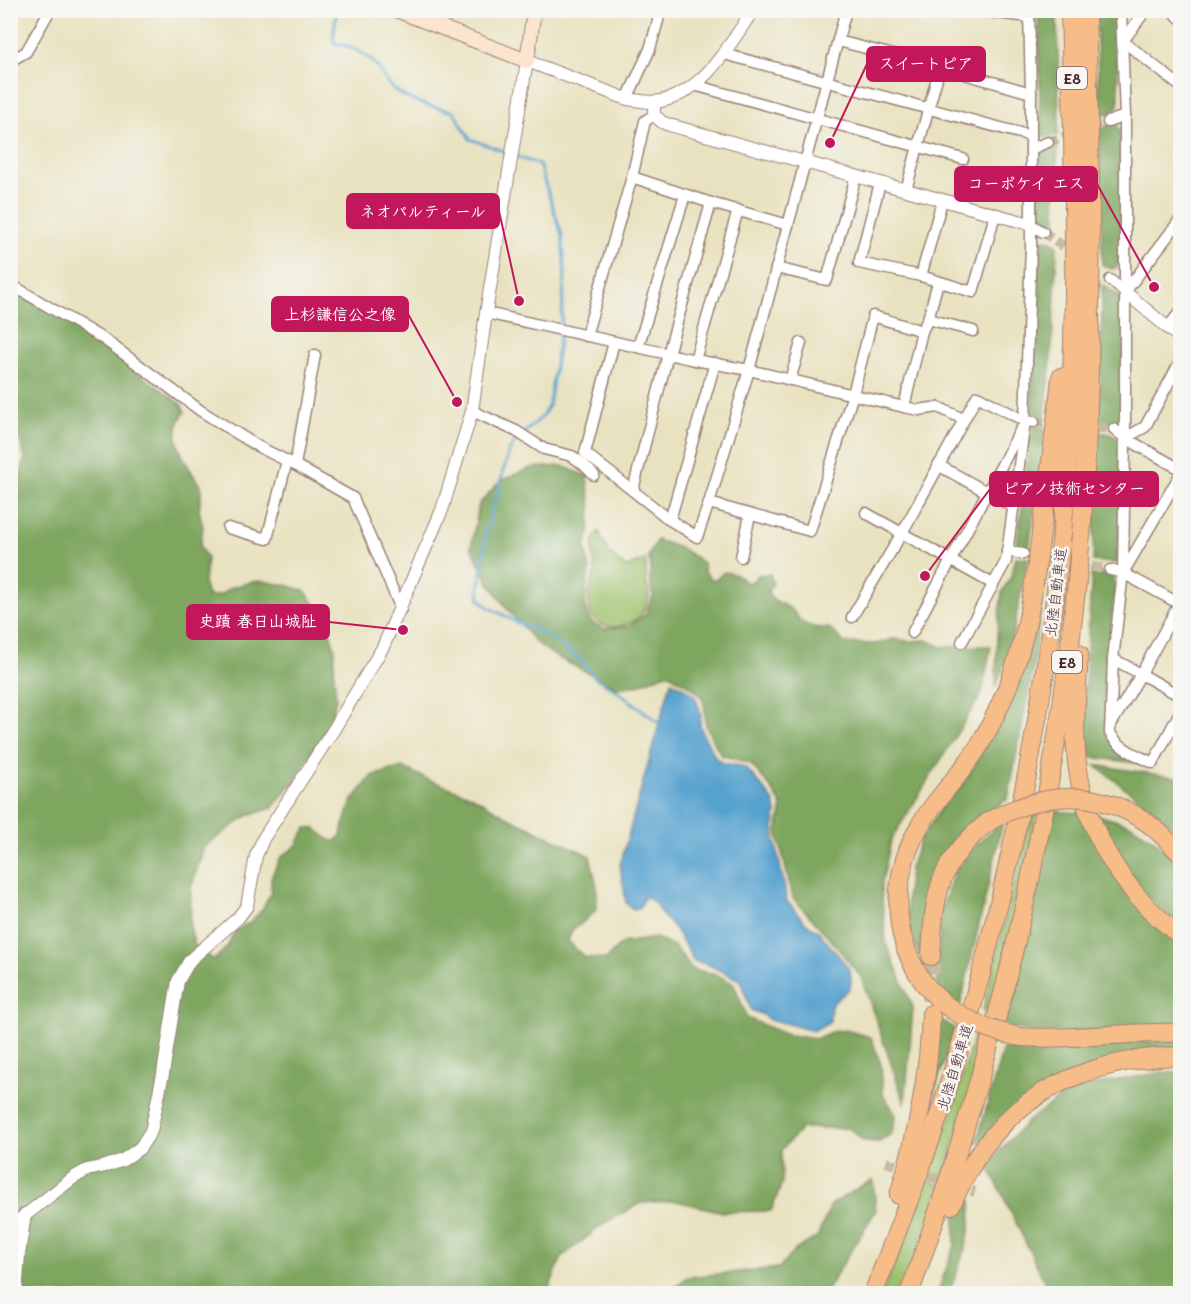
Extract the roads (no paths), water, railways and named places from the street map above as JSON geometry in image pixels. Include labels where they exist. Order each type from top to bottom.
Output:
[{"type":"highway","name":"北陸自動車道","points":[[873,1293],[922,1164],[960,1048],[997,915],[1035,739],[1050,638],[1069,452],[1075,242],[1070,10]]},
{"type":"highway","name":"北陸自動車道","points":[[909,1293],[957,1157],[1010,969],[1032,875],[1066,675],[1082,522],[1090,347],[1090,146],[1086,10]]},
{"type":"highway","points":[[866,1293],[887,1233],[913,1145],[938,1009],[911,960],[904,942],[898,901],[899,880],[911,843],[921,824],[978,747],[992,722],[1017,663],[1035,579],[1060,388],[1069,287],[1071,176],[1074,146]]},
{"type":"highway","points":[[1086,445],[1086,523],[1076,733],[1081,786],[1098,835],[1121,877],[1150,910],[1180,935]]},
{"type":"highway","points":[[931,956],[935,903],[950,862],[977,830],[1010,810],[1049,798],[1083,798],[1101,801],[1122,808],[1142,819],[1180,852]]},
{"type":"highway","points":[[938,1009],[987,1029],[1021,1037],[1067,1038],[1180,1032]]},
{"type":"highway","points":[[915,1293],[962,1181],[992,1137],[1011,1117],[1055,1085],[1080,1074],[1116,1064],[1180,1056]]},
{"type":"main road","points":[[396,10],[526,61],[534,10]]},
{"type":"street","points":[[10,61],[26,52],[50,10]]},
{"type":"street","points":[[627,99],[650,49],[661,10]]},
{"type":"street","points":[[586,336],[632,177],[645,121],[654,108],[694,85],[710,71],[753,10]]},
{"type":"street","points":[[614,342],[585,453],[670,520],[697,537],[749,370],[846,10]]},
{"type":"street","points":[[962,642],[1006,561],[1029,421],[1031,93],[1029,14],[972,10]]},
{"type":"street","points":[[1121,10],[1125,116],[1123,573],[1113,659],[1110,733],[1122,747],[1153,763],[1180,712]]},
{"type":"street","points":[[1123,41],[1146,10]]},
{"type":"street","points":[[1171,10],[1180,18]]},
{"type":"street","points":[[838,41],[1031,93]]},
{"type":"street","points":[[1123,41],[1180,86]]},
{"type":"street","points":[[724,54],[1031,136]]},
{"type":"street","points":[[10,1227],[73,1178],[87,1170],[123,1160],[140,1148],[151,1131],[164,1074],[178,981],[190,960],[238,918],[247,906],[256,856],[263,839],[383,647],[401,609],[442,510],[472,411],[526,61],[654,108],[662,122],[669,125],[1030,224],[1043,232]]},
{"type":"street","points":[[906,190],[940,67]]},
{"type":"street","points":[[694,85],[963,159]]},
{"type":"street","points":[[1108,122],[1125,116]]},
{"type":"street","points":[[1031,149],[1048,142]]},
{"type":"street","points":[[776,268],[827,280],[856,176]]},
{"type":"street","points":[[632,177],[788,225]]},
{"type":"street","points":[[880,183],[859,263],[921,276],[973,292],[995,215]]},
{"type":"street","points":[[638,347],[685,195]]},
{"type":"street","points":[[921,276],[942,201]]},
{"type":"street","points":[[633,490],[668,354],[711,203]]},
{"type":"street","points":[[695,360],[738,210]]},
{"type":"street","points":[[1125,292],[1180,220]]},
{"type":"street","points":[[1110,280],[1180,338]]},
{"type":"street","points":[[904,407],[922,331],[928,319],[938,282]]},
{"type":"street","points":[[10,284],[105,340],[201,411],[259,447],[353,498],[401,609]]},
{"type":"street","points":[[1168,327],[1180,312]]},
{"type":"street","points":[[486,313],[749,370],[904,407],[919,410],[938,407],[963,419]]},
{"type":"street","points":[[709,503],[810,531],[853,394],[873,316],[922,331]]},
{"type":"street","points":[[928,319],[973,331]]},
{"type":"street","points":[[790,380],[801,343]]},
{"type":"street","points":[[228,528],[267,539],[291,463],[315,355]]},
{"type":"street","points":[[1125,438],[1145,427],[1180,362]]},
{"type":"street","points":[[670,520],[715,363]]},
{"type":"street","points":[[852,618],[976,396],[1029,421]]},
{"type":"street","points":[[472,411],[516,431],[544,448],[572,456],[594,475]]},
{"type":"street","points":[[912,633],[987,493],[1029,421]]},
{"type":"street","points":[[1114,429],[1125,438],[1180,469]]},
{"type":"street","points":[[938,465],[1014,507]]},
{"type":"street","points":[[1123,573],[1180,475]]},
{"type":"street","points":[[866,513],[993,584]]},
{"type":"street","points":[[741,557],[750,515]]},
{"type":"street","points":[[1007,551],[1023,554]]},
{"type":"street","points":[[1110,570],[1123,573],[1180,603],[1110,726]]},
{"type":"street","points":[[1113,659],[1180,696]]},
{"type":"street","points":[[16,1293],[25,1214]]},
{"type":"water","points":[[671,681],[695,696],[701,714],[700,725],[703,734],[716,758],[723,763],[745,767],[774,802],[775,840],[786,900],[805,922],[818,931],[848,967],[851,977],[849,989],[831,1005],[830,1021],[813,1031],[771,1021],[751,1010],[740,980],[709,965],[694,961],[675,929],[661,914],[655,903],[645,896],[640,907],[634,910],[626,903],[620,865]]},
{"type":"waterway","points":[[337,10],[333,38],[335,43],[357,51],[369,59],[380,70],[390,86],[402,95],[454,112],[470,139],[509,153]]},
{"type":"waterway","points":[[515,156],[539,165],[562,235],[565,273],[561,326]]},
{"type":"waterway","points":[[524,433],[542,417],[549,405],[560,333]]},
{"type":"waterway","points":[[519,437],[509,451],[486,532],[480,599],[487,606],[555,641],[583,662],[596,678],[612,687],[662,725]]},
{"type":"tunnel","points":[[1048,142],[1108,122]]},
{"type":"tunnel","points":[[1043,232],[1077,256]]},
{"type":"tunnel","points":[[1034,422],[1060,424]]},
{"type":"tunnel","points":[[1082,426],[1114,429]]},
{"type":"tunnel","points":[[1033,556],[1110,570]]},
{"type":"tunnel","points":[[931,956],[931,1014]]},
{"type":"tunnel","points":[[886,1162],[975,1192]]},
{"type":"place","name":"スイートピア","points":[[830,143]]},
{"type":"place","name":"コーポケイ エス","points":[[1154,287]]},
{"type":"place","name":"ネオパルティール","points":[[519,301]]},
{"type":"place","name":"上杉謙信公之像","points":[[457,402]]},
{"type":"place","name":"ピアノ技術センター","points":[[925,576]]},
{"type":"place","name":"史蹟 春日山城阯","points":[[403,630]]}]
